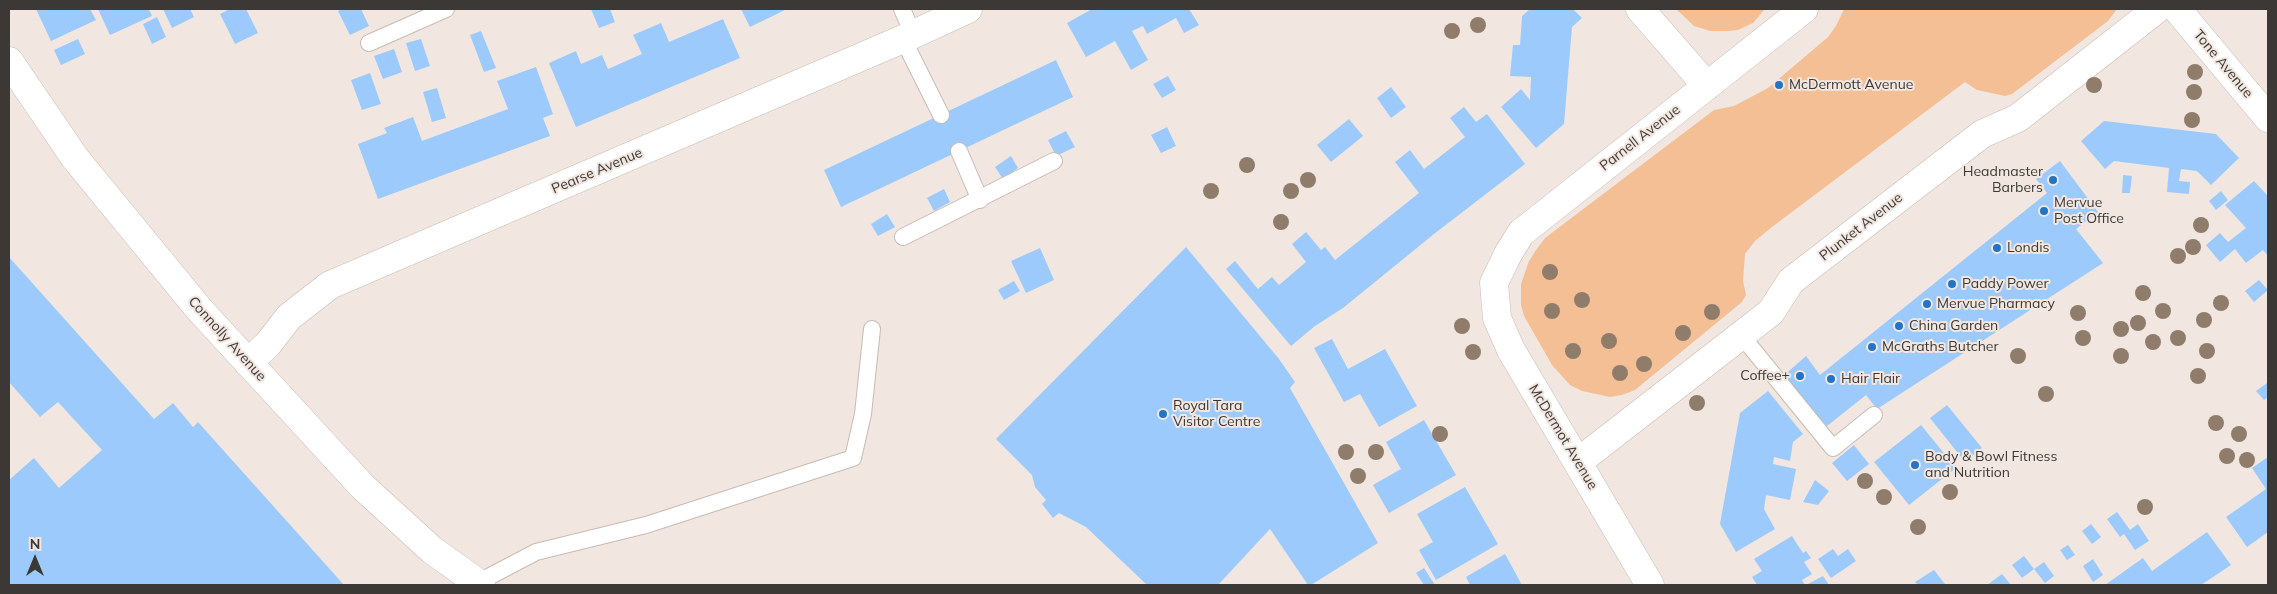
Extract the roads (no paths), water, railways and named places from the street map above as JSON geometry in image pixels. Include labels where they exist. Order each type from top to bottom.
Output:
[{"type":"street","name":"Pearse Avenue","points":[[248,363],[268,344],[289,317],[330,285],[908,37],[968,9]]},
{"type":"street","points":[[1640,9],[1707,86]]},
{"type":"street","name":"Parnell Avenue","points":[[1494,282],[1521,233],[1804,9]]},
{"type":"street","name":"Plunket Avenue","points":[[1578,462],[1771,312],[1791,282],[1807,269],[1982,134],[2018,118],[2157,9]]},
{"type":"street","name":"Tone Avenue","points":[[2177,9],[2268,118]]},
{"type":"street","name":"Connolly Avenue","points":[[9,61],[75,158],[199,309],[362,486],[432,550],[479,584]]},
{"type":"street","name":"McDermot Avenue","points":[[1494,282],[1497,318],[1511,350],[1650,585]]},
{"type":"lane","points":[[369,43],[446,9]]},
{"type":"lane","points":[[902,9],[908,37],[941,115]]},
{"type":"lane","points":[[958,151],[980,200]]},
{"type":"lane","points":[[903,237],[980,200],[1054,161]]},
{"type":"lane","points":[[479,584],[536,552],[646,525],[853,458],[863,414],[872,329]]},
{"type":"lane","points":[[1741,335],[1833,448],[1874,415]]},
{"type":"place","name":"McDermott Avenue","points":[[1779,85]]},
{"type":"place","name":"Headmaster Barbers","points":[[2053,180]]},
{"type":"place","name":"Mervue Post Office","points":[[2044,211]]},
{"type":"place","name":"Londis","points":[[1997,248]]},
{"type":"place","name":"Paddy Power","points":[[1952,284]]},
{"type":"place","name":"Mervue Pharmacy","points":[[1927,304]]},
{"type":"place","name":"China Garden","points":[[1899,326]]},
{"type":"place","name":"McGraths Butcher","points":[[1872,347]]},
{"type":"place","name":"Coffee+","points":[[1800,376]]},
{"type":"place","name":"Hair Flair","points":[[1831,379]]},
{"type":"place","name":"Royal Tara Visitor Centre","points":[[1163,414]]},
{"type":"place","name":"Body & Bowl Fitness and Nutrition","points":[[1915,465]]}]
